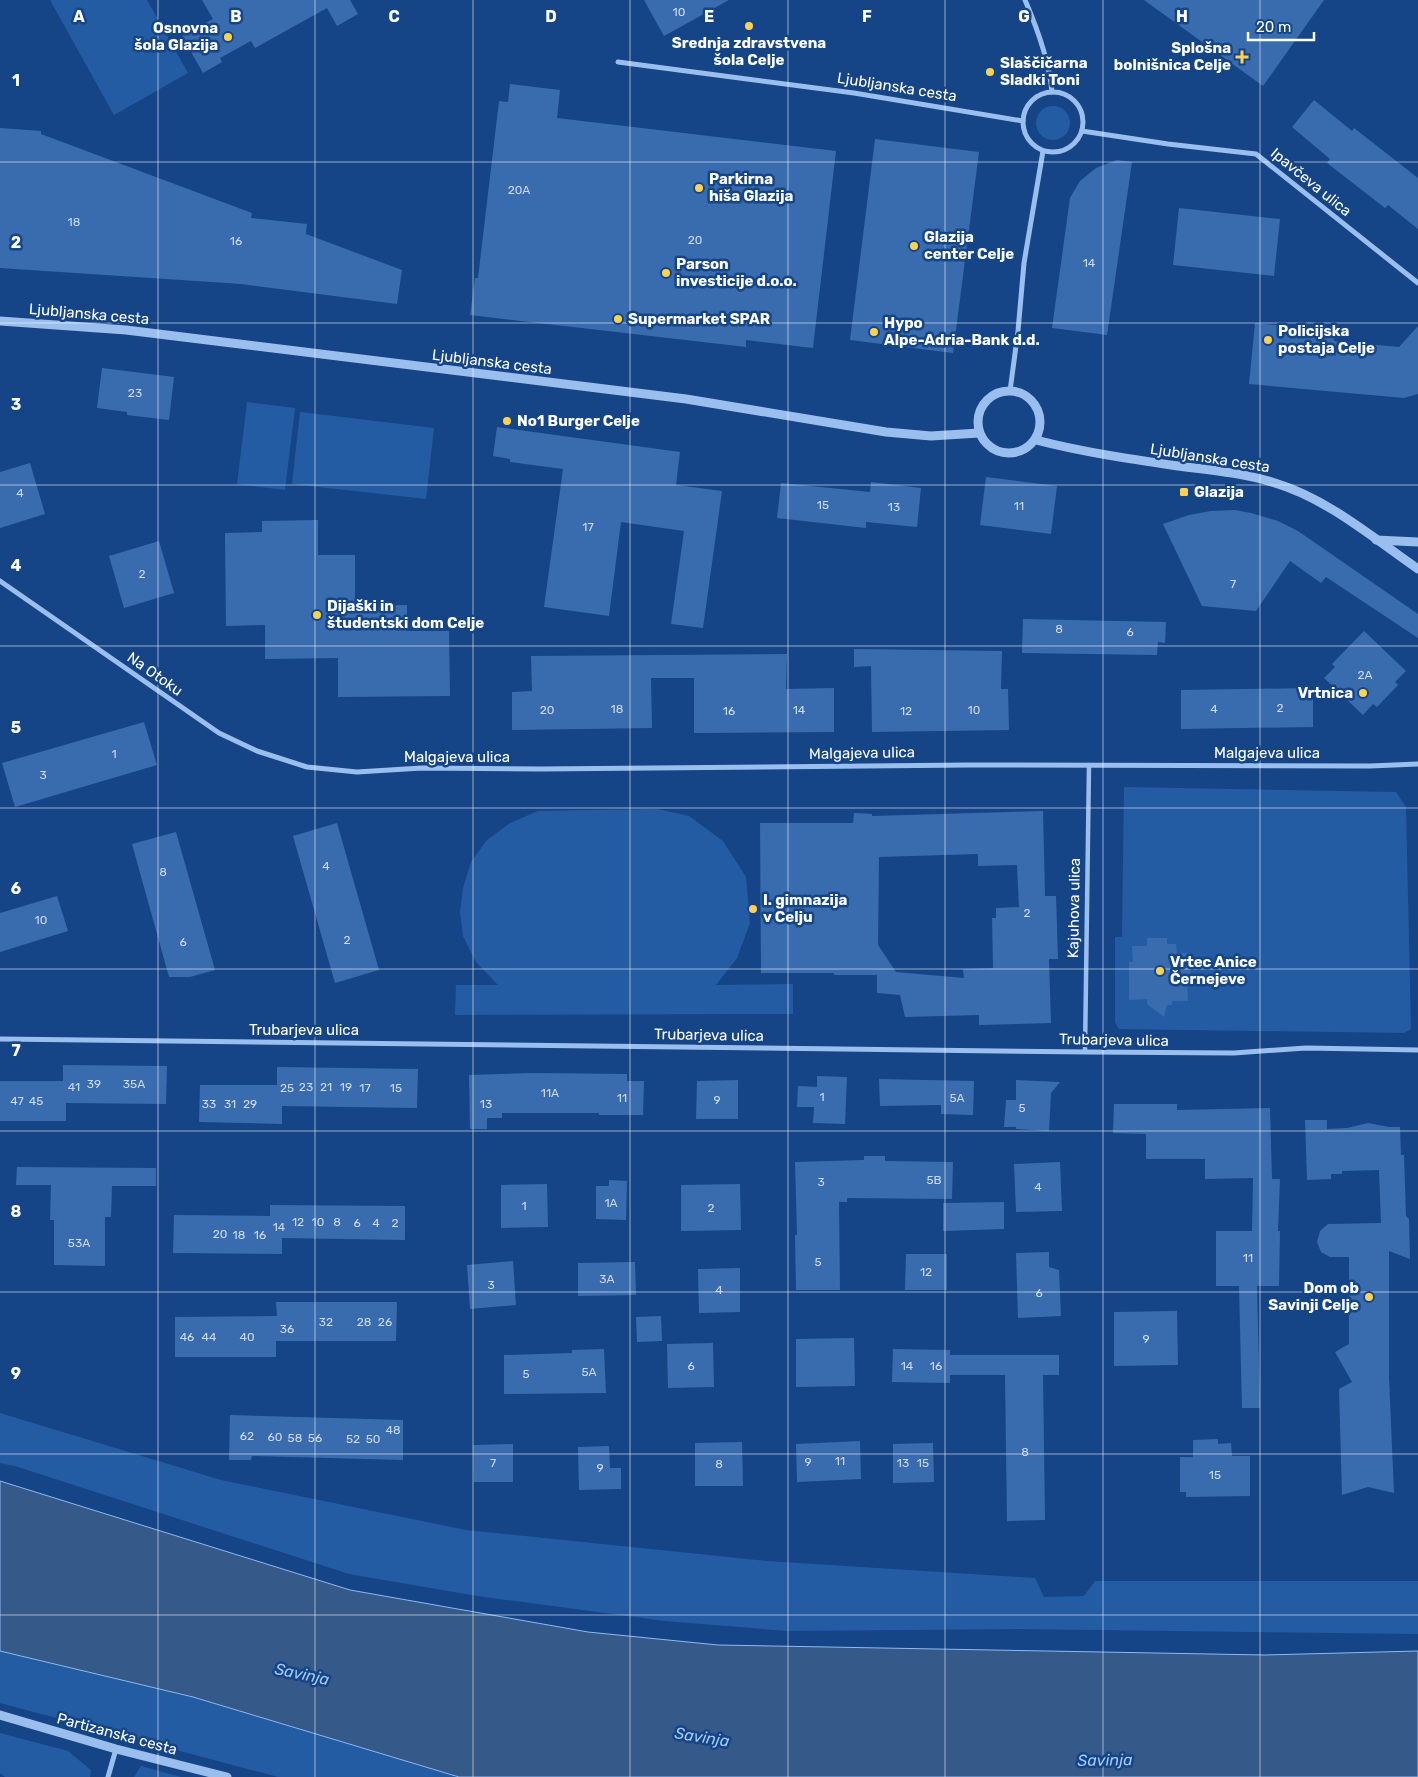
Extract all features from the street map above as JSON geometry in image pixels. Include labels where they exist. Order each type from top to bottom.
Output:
[{"type":"street","points":[[1025,0],[1038,32],[1050,71],[1052,92]]},
{"type":"street","name":"Ljubljanska cesta","points":[[618,62],[854,93],[1023,121]]},
{"type":"street","points":[[1052,92],[1070,97],[1077,104],[1083,121],[1082,131],[1078,140],[1071,147],[1053,152],[1043,151],[1034,146],[1024,131],[1023,121],[1025,112],[1035,98],[1052,92]]},
{"type":"street","name":"Ipavčeva ulica","points":[[1082,131],[1168,144],[1256,154],[1418,283]]},
{"type":"street","points":[[1010,391],[1024,263],[1043,151]]},
{"type":"street","name":"Ljubljanska cesta","points":[[0,321],[126,330],[686,399],[886,432],[930,436],[979,433]]},
{"type":"street","points":[[1010,391],[1026,396],[1037,408],[1041,424],[1036,440],[1022,451],[1005,454],[989,447],[979,433],[978,418],[984,404],[996,394],[1010,391]]},
{"type":"street","name":"Ljubljanska cesta","points":[[1036,440],[1132,459],[1249,476],[1276,483],[1302,493],[1342,516],[1418,569]]},
{"type":"street","points":[[1375,540],[1418,542]]},
{"type":"street","name":"Na Otoku","points":[[0,581],[219,733],[257,751],[307,767]]},
{"type":"street","name":"Malgajeva ulica","points":[[307,767],[357,772],[422,768],[550,769],[1089,765],[1370,766],[1418,764]]},
{"type":"street","name":"Kajuhova ulica","points":[[1085,1052],[1089,765]]},
{"type":"street","name":"Trubarjeva ulica","points":[[0,1038],[1085,1052],[1234,1053],[1306,1048],[1418,1050]]},
{"type":"street","name":"Partizanska cesta","points":[[0,1715],[116,1749],[227,1777]]},
{"type":"street","points":[[108,1777],[116,1749]]},
{"type":"shaded area","points":[[50,0],[147,0],[188,73],[114,115]]},
{"type":"shaded area","points":[[1053,106],[1065,111],[1070,123],[1065,135],[1053,140],[1041,135],[1036,123],[1041,111]]},
{"type":"shaded area","points":[[247,402],[295,408],[285,490],[237,484]]},
{"type":"shaded area","points":[[300,412],[434,428],[426,499],[292,484]]},
{"type":"shaded area","points":[[1124,787],[1396,792],[1406,807],[1411,1029],[1404,1033],[1119,1029],[1115,1022],[1115,937],[1122,937]]},
{"type":"shaded area","points":[[657,809],[689,816],[723,841],[746,877],[750,923],[737,958],[716,985],[793,984],[793,1014],[455,1015],[456,985],[498,985],[476,962],[463,936],[460,912],[463,888],[471,862],[487,840],[510,823],[538,811]]},
{"type":"shaded area","points":[[0,1413],[221,1480],[466,1530],[767,1561],[1035,1578],[1044,1597],[1084,1596],[1095,1581],[1418,1581],[1418,1634],[1018,1629],[787,1631],[665,1621],[477,1596],[349,1574],[15,1466],[0,1463]]},
{"type":"shaded area","points":[[0,1651],[193,1697],[459,1777],[278,1777],[0,1703]]},
{"type":"shaded area","points":[[0,1733],[68,1751],[91,1770],[90,1777],[5,1777],[0,1773]]},
{"type":"shaded area","points":[[141,1766],[181,1777],[134,1777]]},
{"type":"water","name":"Savinja","points":[[0,1481],[350,1590],[588,1632],[718,1645],[1265,1655],[1418,1651],[1418,1777],[459,1777],[193,1697],[0,1651]]},
{"type":"building","name":"Osnovna šola Glazija","points":[[202,0],[350,0],[358,14],[337,26],[327,8],[255,48],[251,41],[220,58],[222,62],[203,73],[182,36],[213,19]]},
{"type":"building","points":[[644,0],[729,0],[664,36]]},
{"type":"building","points":[[1144,0],[1324,0],[1263,86]]},
{"type":"building","points":[[510,84],[560,90],[557,118],[836,151],[813,348],[746,340],[746,347],[470,315],[475,278],[478,278],[499,101],[508,102]]},
{"type":"building","points":[[1314,100],[1352,131],[1354,128],[1418,178],[1418,229],[1388,205],[1385,208],[1327,163],[1330,159],[1292,127]]},
{"type":"building","points":[[0,128],[41,131],[41,134],[252,213],[251,218],[307,224],[306,234],[402,270],[397,304],[241,284],[0,268]]},
{"type":"building","name":"Glazija center Celje","points":[[875,139],[979,152],[953,353],[850,340]]},
{"type":"building","points":[[1117,160],[1132,162],[1107,335],[1052,328],[1070,198],[1080,181],[1096,168]]},
{"type":"building","points":[[1179,208],[1280,219],[1274,276],[1173,265]]},
{"type":"building","points":[[1255,323],[1335,331],[1334,341],[1399,347],[1418,326],[1418,394],[1404,398],[1249,384]]},
{"type":"building","points":[[102,368],[174,377],[169,420],[127,415],[127,412],[97,408]]},
{"type":"building","points":[[497,427],[680,452],[676,485],[722,491],[703,628],[671,624],[684,531],[621,522],[609,616],[544,607],[563,469],[510,462],[510,459],[493,456]]},
{"type":"building","points":[[30,463],[45,514],[0,528],[0,472]]},
{"type":"building","points":[[986,477],[1057,486],[1051,534],[980,525]]},
{"type":"building","points":[[871,482],[921,488],[917,527],[866,522],[866,528],[777,518],[781,483],[870,492]]},
{"type":"building","points":[[1235,510],[1278,521],[1298,531],[1418,614],[1418,638],[1326,577],[1321,583],[1290,561],[1256,611],[1202,606],[1163,524],[1189,515],[1211,511]]},
{"type":"building","name":"Dijaški in študentski dom Celje","points":[[318,520],[318,555],[355,555],[355,606],[407,605],[407,631],[449,631],[450,696],[338,697],[338,658],[265,659],[265,625],[226,626],[225,533],[262,532],[262,521]]},
{"type":"building","points":[[159,541],[174,593],[124,608],[109,556]]},
{"type":"building","points":[[1023,619],[1166,622],[1165,643],[1158,642],[1157,655],[1022,653]]},
{"type":"building","points":[[1364,631],[1406,671],[1395,682],[1398,685],[1377,707],[1373,704],[1363,715],[1324,678],[1335,667],[1332,664]]},
{"type":"building","points":[[854,649],[1002,651],[1001,689],[1008,689],[1009,730],[872,732],[871,666],[854,667]]},
{"type":"building","points":[[787,654],[786,689],[834,688],[834,732],[694,733],[694,678],[651,678],[652,728],[512,730],[512,692],[532,691],[531,656]]},
{"type":"building","points":[[1313,688],[1313,727],[1181,729],[1181,690]]},
{"type":"building","points":[[144,722],[157,765],[15,807],[2,763]]},
{"type":"building","points":[[1043,811],[1045,896],[1056,896],[1058,959],[1049,959],[1051,1023],[979,1025],[979,1015],[905,1017],[900,995],[877,993],[877,975],[761,973],[760,823],[853,823],[854,813],[872,814],[872,816]],"holes":[[[978,854],[978,866],[1017,865],[1019,907],[996,908],[996,918],[992,918],[993,968],[963,969],[964,978],[896,972],[878,945],[879,857]]]},
{"type":"building","points":[[337,823],[379,970],[335,983],[293,836]]},
{"type":"building","points":[[176,832],[215,970],[190,977],[169,977],[132,844]]},
{"type":"building","points":[[57,896],[68,931],[0,952],[0,913]]},
{"type":"building","name":"Vrtec Anice Černejeve","points":[[1147,938],[1167,938],[1167,944],[1176,944],[1177,953],[1190,953],[1191,981],[1187,981],[1188,1001],[1172,1001],[1172,1005],[1167,1005],[1164,1017],[1147,1004],[1147,999],[1129,1000],[1129,962],[1133,962],[1132,946],[1147,946]]},
{"type":"building","points":[[63,1065],[167,1066],[166,1104],[66,1103],[66,1121],[0,1121],[0,1081],[63,1081]]},
{"type":"building","points":[[277,1067],[418,1069],[417,1108],[282,1106],[282,1124],[199,1122],[200,1085],[277,1085]]},
{"type":"building","points":[[533,1073],[627,1074],[627,1081],[644,1081],[643,1115],[502,1113],[502,1118],[487,1118],[487,1129],[470,1129],[469,1075]]},
{"type":"building","points":[[817,1076],[847,1077],[845,1124],[813,1123],[814,1107],[797,1107],[798,1086],[817,1087]]},
{"type":"building","points":[[879,1079],[974,1081],[973,1115],[941,1114],[941,1105],[880,1106]]},
{"type":"building","points":[[738,1080],[738,1119],[696,1119],[697,1081]]},
{"type":"building","points":[[1016,1080],[1060,1082],[1051,1093],[1049,1131],[1004,1127],[1006,1100],[1016,1100]]},
{"type":"building","points":[[1114,1104],[1177,1104],[1177,1110],[1270,1108],[1272,1179],[1280,1179],[1278,1231],[1280,1231],[1279,1286],[1257,1286],[1260,1408],[1242,1408],[1239,1286],[1216,1286],[1216,1231],[1252,1231],[1253,1178],[1205,1179],[1205,1159],[1146,1159],[1146,1134],[1113,1133]]},
{"type":"building","name":"Dom ob Savinji Celje","points":[[1305,1120],[1327,1120],[1327,1129],[1347,1128],[1368,1123],[1400,1127],[1401,1155],[1404,1155],[1406,1216],[1409,1219],[1410,1259],[1389,1251],[1389,1377],[1394,1493],[1368,1487],[1342,1495],[1339,1389],[1352,1382],[1335,1352],[1349,1344],[1349,1257],[1330,1257],[1321,1252],[1317,1242],[1320,1231],[1328,1224],[1381,1223],[1379,1170],[1342,1171],[1342,1174],[1331,1174],[1331,1179],[1307,1180]]},
{"type":"building","points":[[864,1156],[885,1156],[885,1161],[953,1162],[952,1199],[847,1198],[847,1202],[839,1202],[840,1290],[796,1290],[795,1162],[864,1160]]},
{"type":"building","points":[[1060,1162],[1062,1211],[1016,1212],[1014,1164]]},
{"type":"building","points":[[17,1167],[156,1168],[156,1186],[112,1186],[111,1217],[105,1217],[105,1266],[54,1265],[54,1220],[50,1220],[51,1185],[16,1185]]},
{"type":"building","points":[[609,1180],[627,1181],[626,1220],[596,1219],[596,1186],[609,1186]]},
{"type":"building","points":[[547,1184],[548,1227],[501,1228],[501,1185]]},
{"type":"building","points":[[740,1184],[741,1230],[681,1231],[681,1185]]},
{"type":"building","points":[[1004,1202],[1004,1229],[943,1231],[943,1203]]},
{"type":"building","points":[[270,1205],[405,1206],[405,1240],[282,1238],[282,1254],[173,1253],[174,1215],[270,1216]]},
{"type":"building","points":[[1049,1252],[1049,1267],[1059,1270],[1061,1316],[1018,1318],[1016,1253]]},
{"type":"building","points":[[906,1254],[947,1254],[947,1290],[905,1290]]},
{"type":"building","points":[[513,1261],[516,1305],[470,1309],[467,1265]]},
{"type":"building","points":[[635,1262],[636,1295],[578,1296],[578,1263]]},
{"type":"building","points":[[740,1268],[740,1312],[699,1313],[698,1269]]},
{"type":"building","points":[[276,1302],[397,1302],[396,1341],[276,1341],[276,1357],[175,1357],[175,1317],[277,1316]]},
{"type":"building","points":[[1177,1311],[1178,1365],[1114,1366],[1114,1312]]},
{"type":"building","points":[[661,1316],[662,1341],[637,1342],[636,1317]]},
{"type":"building","points":[[854,1338],[855,1386],[796,1387],[796,1339]]},
{"type":"building","points":[[713,1343],[714,1387],[668,1388],[667,1344]]},
{"type":"building","points":[[604,1349],[606,1393],[504,1394],[504,1355],[572,1353],[572,1350]]},
{"type":"building","points":[[893,1349],[950,1350],[950,1355],[1059,1355],[1059,1375],[1043,1375],[1045,1520],[1007,1521],[1005,1375],[950,1375],[950,1383],[892,1382]]},
{"type":"building","points":[[230,1415],[403,1420],[403,1460],[252,1456],[251,1460],[229,1460]]},
{"type":"building","points":[[1218,1439],[1218,1444],[1231,1443],[1232,1456],[1250,1456],[1250,1496],[1186,1497],[1186,1492],[1180,1492],[1180,1457],[1193,1457],[1193,1440]]},
{"type":"building","points":[[860,1441],[861,1479],[797,1482],[796,1444]]},
{"type":"building","points":[[742,1442],[743,1486],[695,1486],[695,1443]]},
{"type":"building","points":[[933,1443],[934,1482],[893,1483],[893,1444]]},
{"type":"building","points":[[513,1444],[513,1482],[474,1482],[473,1445]]},
{"type":"building","points":[[609,1446],[610,1468],[621,1468],[621,1489],[579,1490],[578,1447]]},
{"type":"place","name":"Srednja zdravstvena šola Celje","points":[[749,26]]},
{"type":"place","name":"Osnovna šola Glazija","points":[[228,37]]},
{"type":"place","name":"Splošna bolnišnica Celje","points":[[1242,57]]},
{"type":"place","name":"Slaščičarna Sladki Toni","points":[[990,72]]},
{"type":"place","name":"Parkirna hiša Glazija","points":[[699,188]]},
{"type":"place","name":"Glazija center Celje","points":[[914,246]]},
{"type":"place","name":"Parson investicije d.o.o.","points":[[666,273]]},
{"type":"place","name":"Supermarket SPAR","points":[[618,319]]},
{"type":"place","name":"Hypo Alpe-Adria-Bank d.d.","points":[[874,332]]},
{"type":"place","name":"Policijska postaja Celje","points":[[1268,340]]},
{"type":"place","name":"No1 Burger Celje","points":[[507,421]]},
{"type":"place","name":"Glazija","points":[[1184,492]]},
{"type":"place","name":"Dijaški in študentski dom Celje","points":[[317,615]]},
{"type":"place","name":"Vrtnica","points":[[1363,693]]},
{"type":"place","name":"I. gimnazija v Celju","points":[[753,909]]},
{"type":"place","name":"Vrtec Anice Černejeve","points":[[1160,971]]},
{"type":"place","name":"Dom ob Savinji Celje","points":[[1369,1297]]}]
